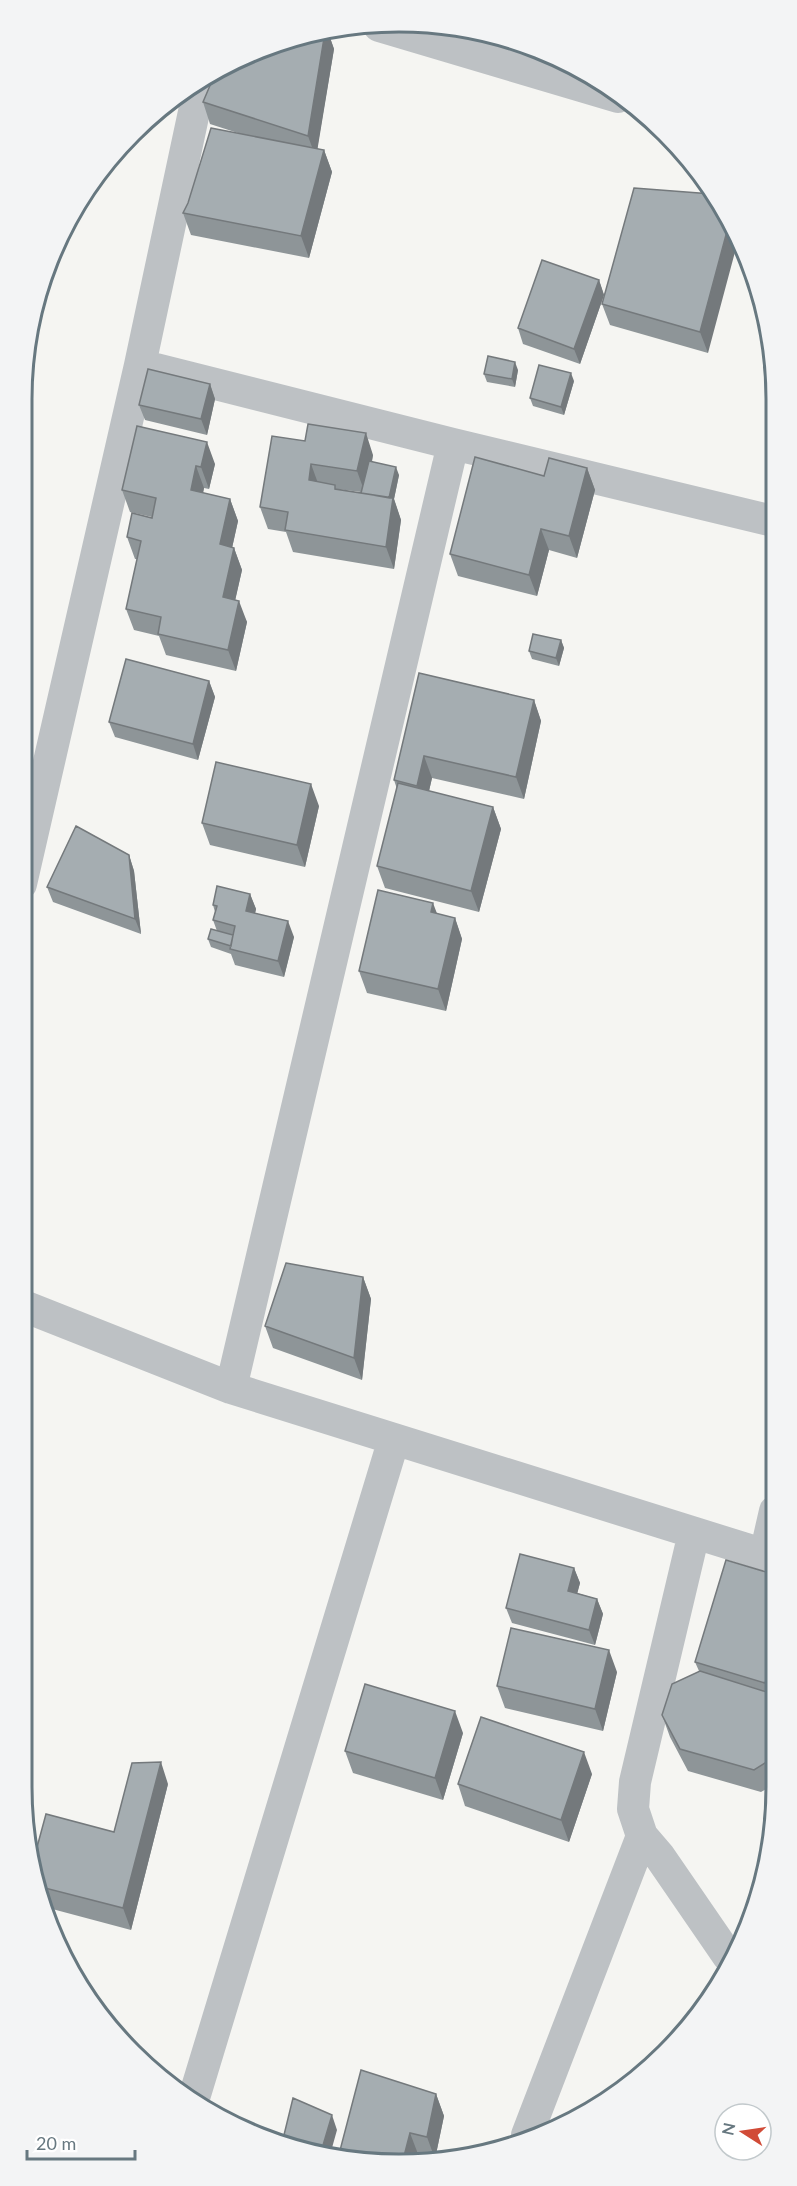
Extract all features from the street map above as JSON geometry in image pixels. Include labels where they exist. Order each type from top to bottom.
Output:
[{"type":"street","points":[[399,32],[597,90]]},
{"type":"street","points":[[32,836],[140,365],[198,91]]},
{"type":"street","points":[[140,365],[766,519]]},
{"type":"street","points":[[231,1388],[453,444]]},
{"type":"street","points":[[32,1309],[231,1388],[766,1556]]},
{"type":"street","points":[[196,2094],[394,1439]]},
{"type":"street","points":[[694,1533],[635,1782],[633,1809],[642,1836],[660,1857],[726,1953]]},
{"type":"street","points":[[528,2131],[642,1836]]},
{"type":"building","points":[[324,40],[308,136],[203,102],[211,83],[236,69],[281,51]]},
{"type":"building","points":[[211,128],[324,150],[301,236],[183,213]]},
{"type":"building","points":[[634,188],[703,193],[726,233],[700,332],[602,304]]},
{"type":"building","points":[[542,260],[599,280],[574,349],[518,328]]},
{"type":"building","points":[[488,356],[515,362],[512,379],[484,374]]},
{"type":"building","points":[[539,365],[571,373],[561,407],[530,398]]},
{"type":"building","points":[[148,369],[210,384],[201,419],[139,405]]},
{"type":"building","points":[[308,424],[366,433],[357,471],[311,464],[309,480],[335,485],[335,489],[393,498],[386,547],[285,530],[288,512],[260,507],[272,436],[305,441]]},
{"type":"building","points":[[137,426],[207,442],[201,467],[196,466],[191,490],[230,499],[220,544],[234,548],[223,597],[239,601],[228,650],[158,634],[161,617],[126,609],[141,541],[127,537],[132,513],[152,518],[156,498],[122,490]]},
{"type":"building","points":[[475,457],[544,476],[549,458],[587,468],[569,536],[541,529],[529,575],[450,554]]},
{"type":"building","points":[[369,461],[396,467],[389,498],[361,493]]},
{"type":"building","points":[[533,634],[561,640],[556,658],[529,651]]},
{"type":"building","points":[[126,659],[209,681],[193,744],[109,722]]},
{"type":"building","points":[[419,673],[534,700],[516,777],[424,756],[417,786],[394,780]]},
{"type":"building","points":[[216,762],[311,784],[297,845],[202,823]]},
{"type":"building","points":[[398,783],[493,807],[471,891],[377,866]]},
{"type":"building","points":[[76,826],[129,855],[135,919],[47,887]]},
{"type":"building","points":[[217,886],[250,894],[246,911],[288,921],[278,961],[230,949],[235,926],[213,920],[217,906],[213,905]]},
{"type":"building","points":[[378,890],[433,903],[431,912],[455,918],[438,989],[359,971]]},
{"type":"building","points":[[211,929],[233,935],[231,946],[208,939]]},
{"type":"building","points":[[286,1263],[363,1277],[354,1358],[265,1326]]},
{"type":"building","points":[[520,1554],[574,1568],[568,1591],[597,1599],[589,1630],[506,1608]]},
{"type":"building","points":[[726,1560],[766,1572],[765,1683],[695,1662]]},
{"type":"building","points":[[511,1628],[609,1650],[595,1709],[497,1686]]},
{"type":"building","points":[[700,1671],[766,1692],[766,1762],[754,1770],[680,1749],[662,1715],[672,1684]]},
{"type":"building","points":[[365,1684],[455,1711],[435,1778],[345,1751]]},
{"type":"building","points":[[481,1717],[584,1752],[561,1820],[458,1784]]},
{"type":"building","points":[[161,1762],[123,1908],[46,1888],[37,1847],[46,1814],[114,1832],[132,1763]]},
{"type":"building","points":[[361,2070],[436,2094],[427,2137],[410,2133],[405,2154],[374,2154],[340,2149]]},
{"type":"building","points":[[293,2098],[332,2115],[323,2146],[284,2136]]}]
